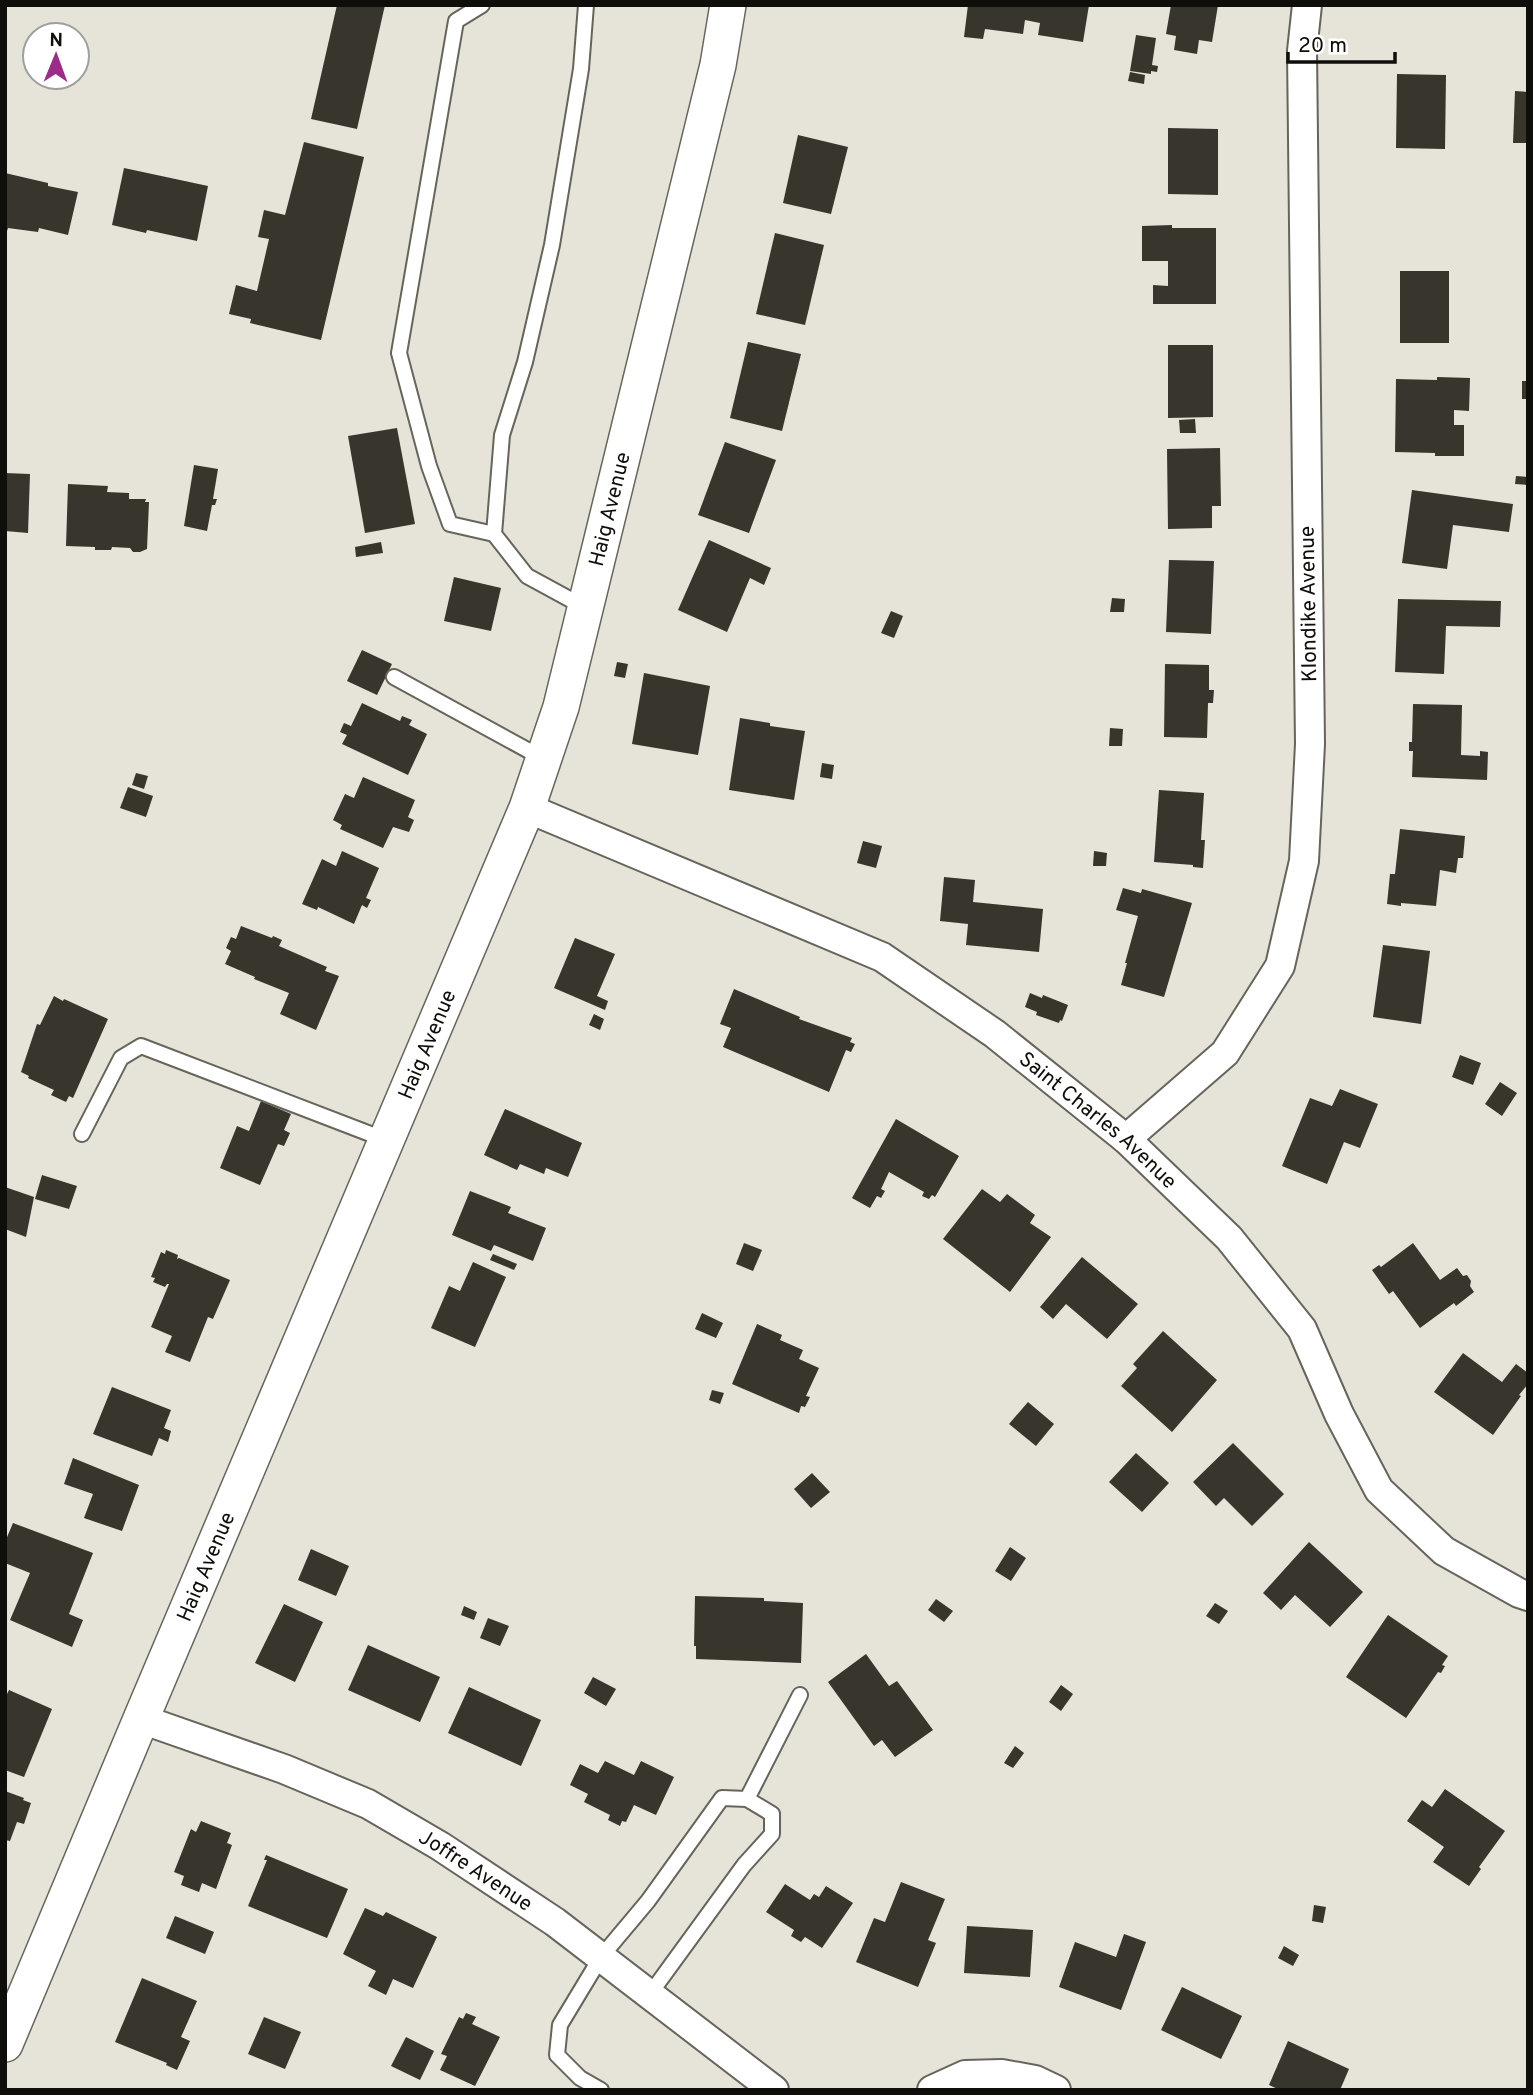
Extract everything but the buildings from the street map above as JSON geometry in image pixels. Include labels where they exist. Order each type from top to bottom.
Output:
[{"type":"street","name":"Haig Avenue","points":[[5,2044],[527,808],[561,707],[718,65],[728,5]]},
{"type":"street","name":"Klondike Avenue","points":[[1126,1139],[1225,1053],[1280,966],[1304,861],[1310,744],[1302,65],[1307,5]]},
{"type":"street","name":"Saint Charles Avenue","points":[[527,808],[882,957],[995,1034],[1126,1139],[1229,1238],[1302,1328],[1339,1414],[1378,1490],[1444,1551],[1519,1593],[1528,1595]]},
{"type":"street","name":"Joffre Avenue","points":[[141,1719],[284,1769],[368,1804],[452,1854],[555,1922],[774,2090]]},
{"type":"street","points":[[932,2090],[965,2075],[1002,2074],[1035,2080],[1056,2090]]},
{"type":"lane","points":[[482,5],[456,21],[399,353],[429,466],[450,524],[494,534],[527,576],[585,607]]},
{"type":"lane","points":[[494,534],[502,435],[525,362],[552,245],[581,69],[586,5]]},
{"type":"lane","points":[[394,677],[544,759]]},
{"type":"lane","points":[[82,1135],[121,1058],[141,1046],[386,1140]]},
{"type":"lane","points":[[747,1799],[800,1695]]},
{"type":"lane","points":[[601,2090],[580,2078],[558,2055],[560,2025],[601,1957],[648,1901],[722,1798],[747,1799],[772,1814],[772,1834],[744,1865],[650,1994]]}]
